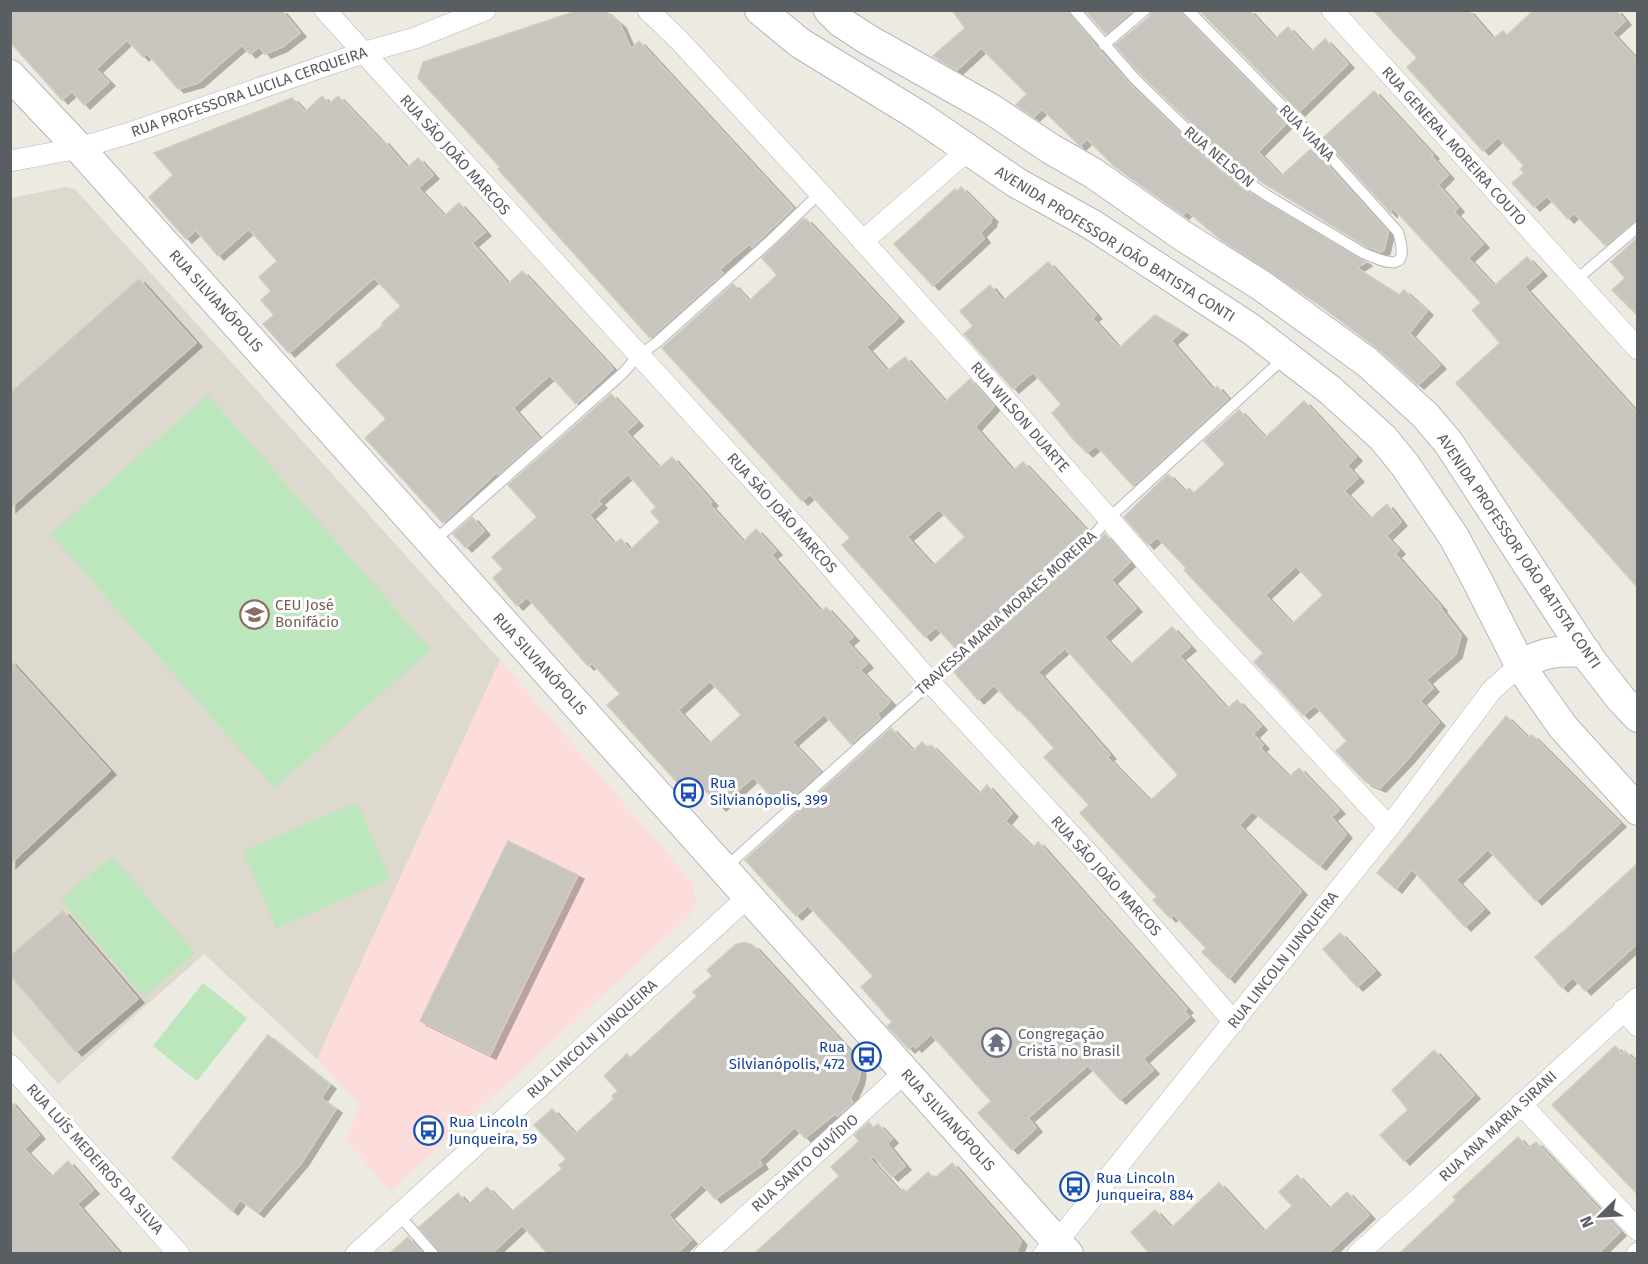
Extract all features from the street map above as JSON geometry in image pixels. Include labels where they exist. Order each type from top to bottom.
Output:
[{"type":"main road","name":"AVENIDA PROFESSOR JOÃO BATISTA CONTI","points":[[760,10],[800,43],[919,116],[1017,183],[1090,224],[1251,329],[1330,390],[1383,438],[1405,465],[1454,537],[1520,665],[1563,727],[1638,810]]},
{"type":"main road","name":"AVENIDA PROFESSOR JOÃO BATISTA CONTI","points":[[829,10],[841,22],[867,39],[991,109],[1051,149],[1093,173],[1183,236],[1262,286],[1367,362],[1425,415],[1448,442],[1586,652],[1621,699],[1638,717]]},
{"type":"main road","name":"RUA SILVIANÓPOLIS","points":[[10,75],[79,148],[905,1072],[1056,1250]]},
{"type":"main road","points":[[1520,665],[1549,653],[1586,652]]},
{"type":"street","name":"RUA SÃO JOÃO MARCOS","points":[[325,10],[804,536],[930,682],[1096,862],[1234,1022]]},
{"type":"street","name":"RUA PROFESSORA LUCILA CERQUEIRA","points":[[10,161],[79,148],[362,53],[415,38],[485,10]]},
{"type":"street","name":"RUA WILSON DUARTE","points":[[648,10],[679,40],[820,193],[1203,627],[1389,827]]},
{"type":"street","name":"RUA GENERAL MOREIRA COUTO","points":[[1332,10],[1638,349]]},
{"type":"street","points":[[863,241],[968,150]]},
{"type":"street","name":"RUA LINCOLN JUNQUEIRA","points":[[1056,1250],[1389,827],[1492,690],[1520,665]]},
{"type":"street","name":"RUA LINCOLN JUNQUEIRA","points":[[356,1254],[748,897]]},
{"type":"street","name":"RUA ANA MARIA SIRANI","points":[[1358,1254],[1521,1104],[1633,1011]]},
{"type":"street","name":"RUA LUÍS MEDEIROS DA SILVA","points":[[10,1065],[179,1254]]},
{"type":"street","name":"RUA SANTO OUVÍDIO","points":[[705,1254],[905,1072]]},
{"type":"street","points":[[1521,1104],[1638,1230]]},
{"type":"lane","name":"RUA NELSON","points":[[1075,10],[1135,80],[1210,152],[1242,178],[1355,249],[1382,261],[1394,263]]},
{"type":"lane","points":[[1104,45],[1145,10]]},
{"type":"lane","name":"RUA VIANA","points":[[1188,10],[1307,131],[1398,232],[1403,255],[1399,261],[1394,263]]},
{"type":"lane","points":[[432,543],[623,373],[638,356],[762,248],[820,193]]},
{"type":"lane","points":[[1576,280],[1638,227]]},
{"type":"lane","name":"TRAVESSA MARIA MORAES MOREIRA","points":[[723,869],[1091,538],[1108,519],[1286,357]]},
{"type":"lane","points":[[399,1215],[433,1254]]},
{"type":"shaded area","name":"CEU José Bonifácio","points":[[66,187],[75,189],[500,660],[317,1059],[204,954],[58,1084],[11,1031],[11,198]]},
{"type":"shaded area","points":[[500,660],[692,882],[697,902],[691,914],[390,1191],[346,1140],[360,1104],[317,1059]]},
{"type":"green space","points":[[208,395],[431,650],[274,788],[51,534]]},
{"type":"green space","points":[[357,802],[390,879],[276,928],[243,851]]},
{"type":"green space","points":[[112,856],[195,953],[144,997],[61,900]]},
{"type":"green space","points":[[203,983],[247,1018],[197,1081],[153,1046]]},
{"type":"building","points":[[10,10],[281,10],[300,33],[282,47],[265,54],[259,47],[250,54],[242,45],[198,83],[178,89],[147,53],[143,57],[127,40],[96,69],[109,82],[84,105],[72,91],[62,100],[11,43]]},
{"type":"building","points":[[579,10],[604,10],[620,24],[631,49],[639,41],[793,208],[752,247],[749,244],[719,270],[723,273],[650,338],[498,169],[500,167],[418,78],[423,62]]},
{"type":"building","points":[[952,10],[1068,10],[1098,49],[1130,84],[1236,184],[1366,262],[1357,268],[1399,295],[1404,290],[1427,311],[1409,333],[1440,365],[1418,385],[1377,348],[1318,304],[1216,236],[1187,211],[1183,215],[1114,166],[1087,139],[1080,146],[1042,109],[1034,117],[1016,105],[1027,94],[981,48],[957,70],[933,56],[965,28]]},
{"type":"building","points":[[1085,10],[1133,10],[1106,34]]},
{"type":"building","points":[[1152,10],[1181,10],[1183,15],[1288,122],[1258,152],[1281,176],[1312,148],[1388,232],[1384,250],[1381,252],[1366,246],[1246,172],[1215,146],[1140,74],[1115,45],[1150,16]]},
{"type":"building","points":[[1199,10],[1249,10],[1275,39],[1288,27],[1311,52],[1325,39],[1348,64],[1299,112]]},
{"type":"building","points":[[1373,10],[1468,10],[1493,39],[1503,31],[1507,35],[1534,10],[1616,10],[1625,21],[1612,33],[1638,61],[1638,220],[1605,245],[1574,213],[1568,219],[1547,196],[1534,207],[1512,183],[1524,173],[1520,169],[1524,166],[1498,137],[1483,151],[1407,67],[1417,58]]},
{"type":"building","points":[[1374,91],[1433,155],[1431,156],[1448,175],[1438,185],[1458,208],[1454,212],[1483,244],[1468,258],[1494,286],[1527,257],[1541,272],[1524,287],[1638,414],[1638,588],[1456,383],[1500,343],[1472,310],[1481,303],[1392,207],[1391,213],[1323,138]]},
{"type":"building","points":[[322,96],[329,104],[338,96],[381,141],[383,140],[407,168],[418,158],[433,175],[418,188],[444,216],[459,203],[485,232],[472,243],[508,284],[522,271],[613,369],[576,404],[550,375],[535,388],[513,408],[539,438],[498,474],[497,472],[443,523],[365,438],[386,419],[336,365],[383,325],[382,323],[401,306],[374,278],[289,353],[263,324],[274,315],[261,300],[271,291],[259,277],[277,261],[249,229],[218,256],[196,230],[186,239],[149,197],[173,175],[154,153],[292,98],[305,112]]},
{"type":"building","points":[[961,187],[992,218],[991,222],[980,233],[984,239],[933,286],[894,244],[955,189],[957,191]]},
{"type":"building","points":[[803,219],[806,219],[898,318],[866,347],[887,371],[905,357],[945,402],[970,379],[994,406],[975,427],[1013,471],[1023,462],[1087,531],[956,649],[936,627],[925,637],[842,545],[850,538],[810,494],[802,501],[662,348],[733,284],[749,301],[777,275],[762,258]],"holes":[[[939,509],[965,537],[933,566],[907,537]]]},
{"type":"building","points":[[1638,237],[1638,316],[1612,290],[1625,278],[1611,262]]},
{"type":"building","points":[[1048,262],[1096,315],[1092,318],[1119,348],[1155,315],[1182,331],[1171,341],[1213,390],[1217,386],[1228,399],[1133,486],[1096,445],[1087,453],[1073,439],[1052,413],[1061,404],[1033,372],[1013,389],[964,334],[973,326],[960,311],[990,285],[1003,301]]},
{"type":"building","points":[[139,279],[196,343],[10,508],[10,393]]},
{"type":"building","points":[[611,394],[637,422],[626,432],[659,468],[672,457],[712,502],[709,504],[743,542],[756,529],[776,551],[771,555],[821,612],[826,607],[853,637],[847,642],[867,664],[860,670],[890,702],[877,714],[880,718],[851,744],[824,714],[792,742],[820,772],[781,807],[753,777],[720,807],[696,780],[684,790],[607,705],[620,694],[592,663],[588,666],[527,597],[517,606],[493,578],[503,569],[492,557],[537,517],[508,485]],"holes":[[[628,474],[656,507],[651,512],[660,522],[630,550],[621,539],[614,544],[589,515],[601,504],[598,501]],[[710,681],[741,715],[709,744],[678,710]]]},
{"type":"building","points":[[1304,401],[1356,457],[1347,466],[1358,478],[1344,491],[1370,519],[1387,504],[1401,522],[1386,536],[1399,550],[1395,554],[1441,607],[1461,635],[1456,654],[1426,680],[1433,688],[1420,701],[1439,722],[1380,788],[1366,782],[1336,751],[1347,741],[1315,705],[1303,715],[1254,662],[1263,653],[1184,570],[1186,568],[1157,537],[1148,545],[1124,517],[1168,474],[1185,492],[1189,488],[1194,493],[1225,464],[1204,441],[1239,410],[1265,438]],"holes":[[[1296,566],[1323,595],[1292,624],[1265,595]]]},
{"type":"building","points":[[472,517],[484,531],[466,548],[453,534]]},
{"type":"building","points":[[1105,534],[1130,562],[1111,580],[1136,608],[1104,637],[1130,665],[1172,627],[1190,647],[1179,656],[1227,709],[1237,700],[1261,726],[1253,734],[1263,745],[1260,748],[1289,777],[1299,768],[1339,810],[1331,817],[1346,834],[1320,866],[1252,811],[1239,825],[1301,891],[1229,979],[1202,952],[1206,948],[1174,915],[1170,918],[1153,900],[1157,897],[1080,813],[1089,805],[1044,757],[1054,748],[994,685],[978,700],[954,672]],"holes":[[[1065,648],[1178,775],[1150,801],[1107,757],[1110,755],[1038,672]]]},
{"type":"building","points":[[10,661],[110,771],[10,864]]},
{"type":"building","points":[[1506,716],[1528,738],[1532,735],[1620,823],[1536,901],[1488,849],[1456,880],[1484,909],[1465,927],[1412,869],[1396,889],[1377,873]]},
{"type":"building","points":[[891,728],[913,751],[922,742],[928,748],[931,745],[979,794],[987,785],[1012,813],[1005,821],[1033,848],[1038,842],[1187,1009],[1184,1011],[1189,1017],[1143,1059],[1153,1070],[1120,1100],[1088,1065],[1028,1118],[1036,1128],[1012,1150],[978,1113],[991,1101],[931,1034],[916,1048],[913,1045],[909,1049],[887,1026],[892,1022],[861,987],[873,976],[808,905],[796,916],[745,860]]},
{"type":"building","points":[[508,841],[578,875],[490,1055],[420,1021]]},
{"type":"building","points":[[1638,863],[1638,943],[1585,991],[1573,977],[1562,988],[1535,957]]},
{"type":"building","points":[[63,911],[138,999],[76,1052],[10,975],[10,956]]},
{"type":"building","points":[[1340,933],[1375,971],[1357,987],[1323,949]]},
{"type":"building","points":[[741,943],[754,946],[859,1061],[858,1082],[850,1099],[853,1102],[838,1116],[835,1114],[805,1138],[795,1127],[759,1160],[762,1165],[715,1199],[702,1184],[668,1215],[691,1240],[676,1254],[548,1254],[522,1225],[491,1254],[440,1254],[419,1227],[458,1193],[468,1205],[487,1187],[511,1212],[562,1169],[559,1165],[566,1159],[534,1125],[552,1109],[575,1134],[614,1099],[612,1096],[618,1091],[604,1076],[627,1054],[630,1058],[697,996],[693,992],[712,976],[707,970],[735,945]]},
{"type":"building","points":[[268,1035],[330,1085],[321,1098],[336,1109],[302,1162],[258,1213],[240,1200],[232,1211],[172,1158]]},
{"type":"building","points":[[1615,1046],[1623,1054],[1625,1051],[1638,1064],[1638,1195],[1552,1105]]},
{"type":"building","points":[[1434,1050],[1474,1095],[1404,1161],[1380,1135],[1408,1110],[1392,1090]]},
{"type":"building","points":[[10,1101],[39,1135],[24,1149],[51,1177],[68,1161],[93,1190],[77,1204],[120,1254],[10,1254]]},
{"type":"building","points":[[869,1122],[873,1128],[878,1124],[892,1139],[887,1144],[905,1166],[892,1177],[873,1156],[870,1159],[900,1192],[903,1189],[906,1192],[928,1172],[934,1179],[952,1163],[1021,1241],[1016,1254],[754,1254],[839,1176],[831,1167],[859,1141],[854,1135]]},
{"type":"building","points":[[1518,1137],[1528,1148],[1536,1142],[1620,1232],[1597,1254],[1399,1254],[1456,1200],[1453,1197]]},
{"type":"building","points":[[1297,1175],[1329,1209],[1347,1192],[1369,1215],[1327,1254],[1150,1254],[1131,1232],[1155,1210],[1171,1228],[1219,1183],[1264,1232],[1292,1206],[1279,1192]]},
{"type":"building","points":[[408,1237],[423,1254],[389,1254]]},
{"type":"place","name":"CEU José Bonifácio","points":[[254,614]]},
{"type":"place","name":"Rua Silvianópolis, 399","points":[[689,792]]},
{"type":"place","name":"Congregação Cristã no Brasil","points":[[997,1043]]},
{"type":"place","name":"Rua Silvianópolis, 472","points":[[866,1056]]},
{"type":"place","name":"Rua Lincoln Junqueira, 59","points":[[428,1131]]},
{"type":"place","name":"Rua Lincoln Junqueira, 884","points":[[1075,1187]]}]
